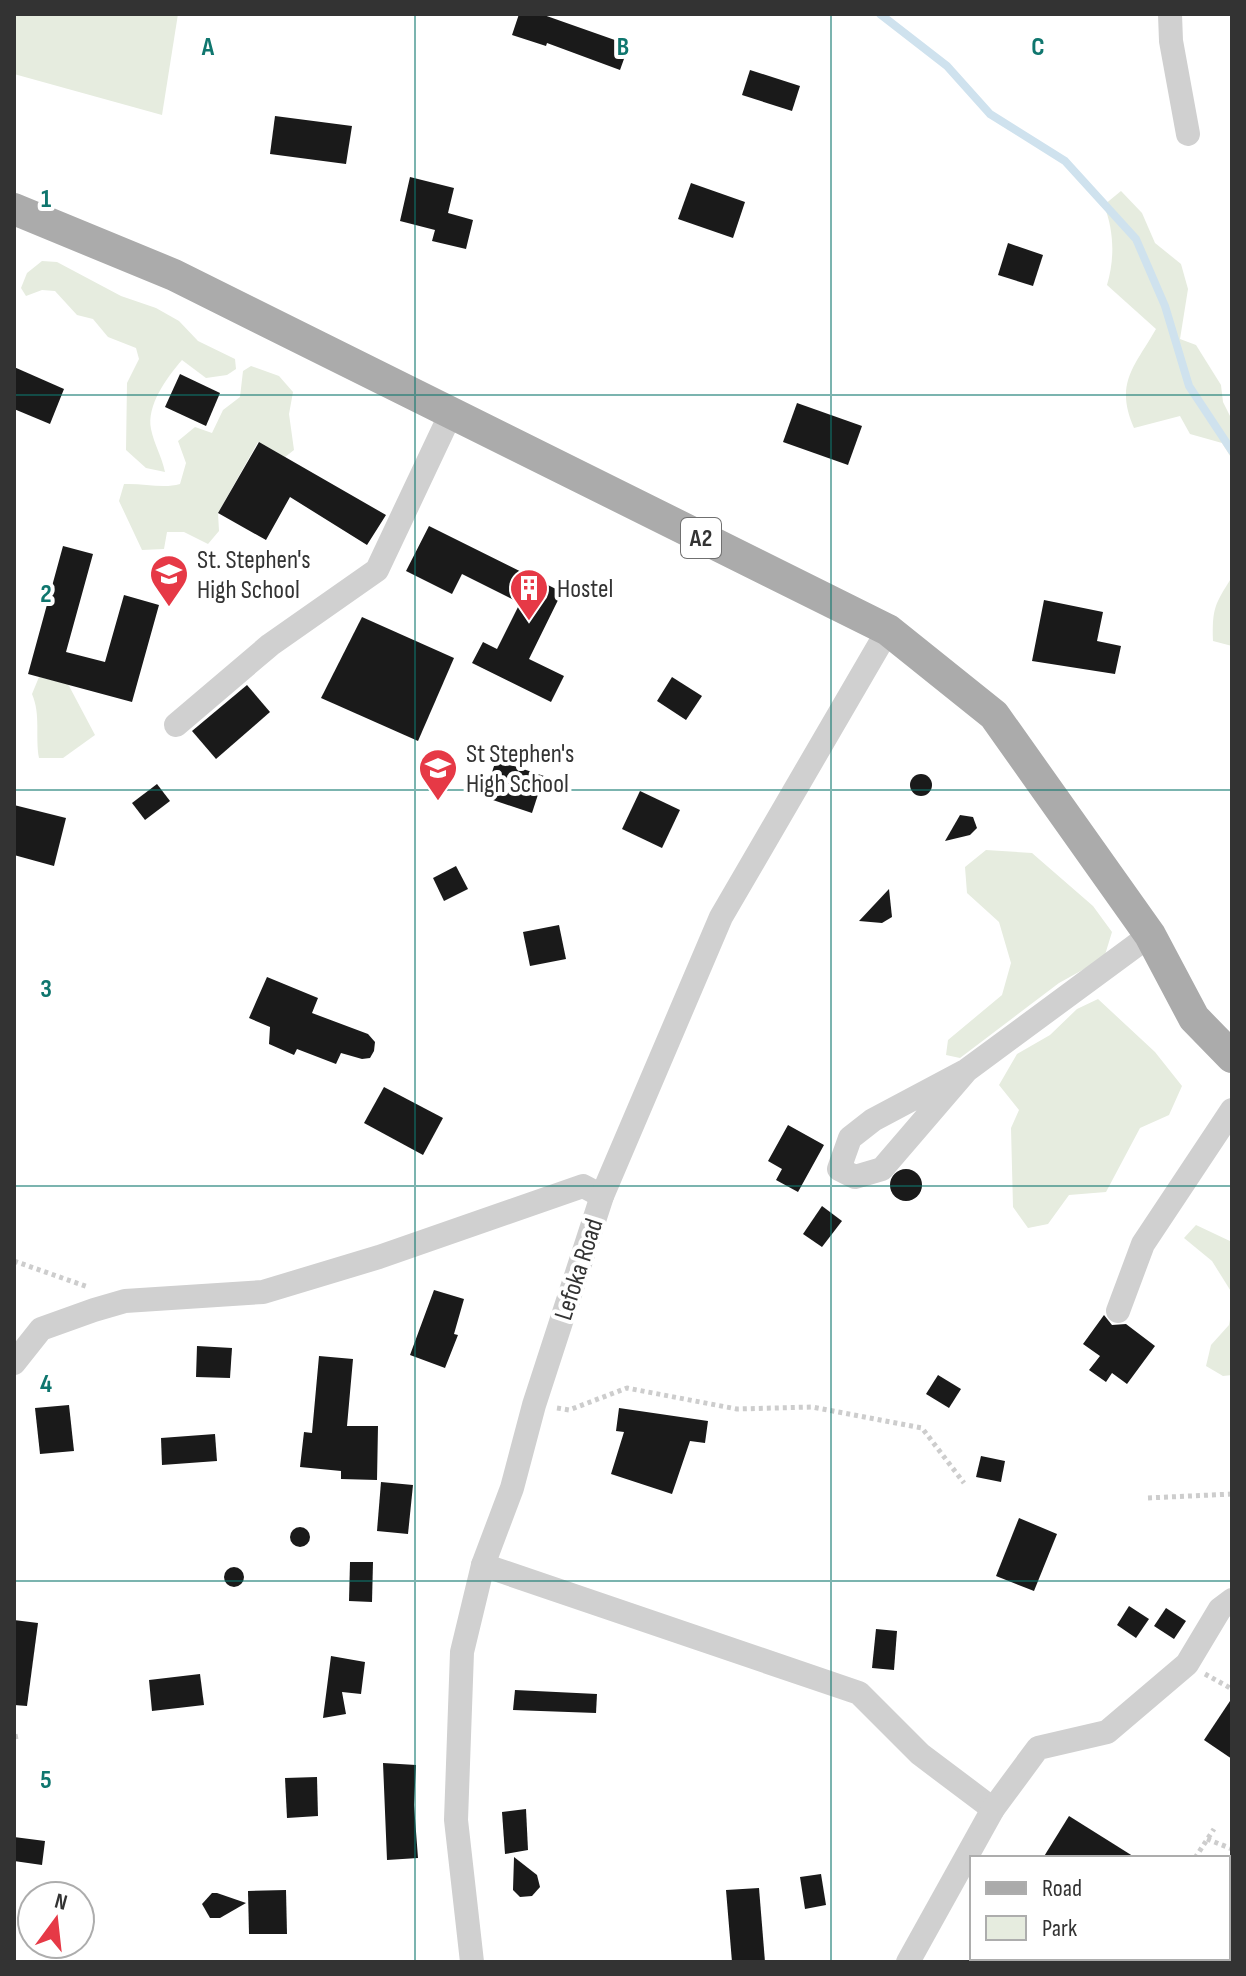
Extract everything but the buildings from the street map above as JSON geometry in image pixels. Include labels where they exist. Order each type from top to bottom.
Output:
[{"type":"main road","name":"A2","points":[[14,209],[174,275],[888,630],[994,715],[1150,935],[1194,1018],[1232,1057]]},
{"type":"street","points":[[1170,14],[1171,41],[1188,134]]},
{"type":"street","points":[[176,725],[270,645],[377,570],[452,411]]},
{"type":"street","name":"Lefoka Road","points":[[472,1962],[456,1820],[462,1652],[483,1565],[512,1488],[534,1405],[602,1196],[721,917],[888,630]]},
{"type":"street","points":[[967,1070],[882,1169],[855,1177],[839,1169],[850,1138],[873,1120],[967,1070],[1150,935]]},
{"type":"street","points":[[1118,1311],[1143,1244],[1232,1110]]},
{"type":"street","points":[[14,1363],[41,1329],[125,1301],[263,1292],[408,1247],[583,1186],[602,1196]]},
{"type":"street","points":[[483,1565],[859,1693],[920,1754],[993,1809]]},
{"type":"street","points":[[908,1962],[993,1809],[1038,1748],[1107,1732],[1187,1664],[1220,1609],[1232,1600]]},
{"type":"path","points":[[14,1261],[125,1301]]},
{"type":"path","points":[[534,1405],[569,1410],[627,1388],[737,1409],[812,1407],[922,1428],[964,1483]]},
{"type":"path","points":[[1148,1498],[1232,1494]]},
{"type":"path","points":[[1196,1856],[1214,1829]]},
{"type":"path","points":[[1207,1839],[1232,1849]]},
{"type":"green space","points":[[14,14],[178,14],[162,115],[14,74]]},
{"type":"green space","points":[[1121,191],[1142,213],[1155,243],[1181,264],[1188,289],[1180,339],[1196,345],[1221,385],[1223,402],[1232,420],[1232,459],[1222,443],[1190,434],[1180,416],[1134,428],[1128,412],[1127,387],[1135,365],[1156,329],[1107,285],[1112,245],[1104,205]]},
{"type":"green space","points":[[42,261],[57,262],[121,296],[156,308],[179,321],[198,341],[235,359],[236,369],[227,375],[206,378],[182,360],[164,383],[150,420],[165,472],[146,468],[126,450],[127,383],[139,359],[136,348],[108,337],[93,319],[77,315],[55,291],[42,290],[26,296],[21,288],[27,273]]},
{"type":"green space","points":[[251,366],[279,376],[293,392],[289,414],[294,450],[285,457],[258,442],[218,513],[219,531],[208,544],[184,532],[167,532],[164,549],[142,550],[119,501],[124,484],[180,484],[186,463],[178,441],[195,427],[212,433],[223,410],[240,397],[243,371]]},
{"type":"green space","points":[[1232,577],[1232,646],[1213,641],[1213,630],[1216,607]]},
{"type":"green space","points":[[39,677],[68,684],[95,735],[63,758],[39,758],[32,694]]},
{"type":"green space","points":[[986,850],[1032,853],[1093,906],[1112,932],[1104,958],[1059,983],[960,1058],[946,1055],[948,1040],[1002,995],[1011,963],[999,922],[967,893],[965,867]]},
{"type":"green space","points":[[1098,999],[1155,1052],[1182,1086],[1169,1115],[1140,1128],[1106,1192],[1069,1195],[1048,1224],[1028,1228],[1013,1207],[1011,1128],[1019,1110],[999,1085],[1017,1054],[1050,1035],[1077,1009]]},
{"type":"green space","points":[[1196,1225],[1232,1242],[1232,1293],[1212,1261],[1184,1238]]},
{"type":"green space","points":[[1232,1309],[1232,1375],[1223,1376],[1206,1366],[1211,1345],[1229,1325]]},
{"type":"waterway","points":[[880,14],[947,66],[990,114],[1065,161],[1136,239],[1165,306],[1189,386],[1232,451]]},
{"type":"place","name":"St. Stephen's High School","points":[[169,608]]},
{"type":"place","name":"Hostel","points":[[529,622]]},
{"type":"place","name":"St Stephen's High School","points":[[438,802]]}]
